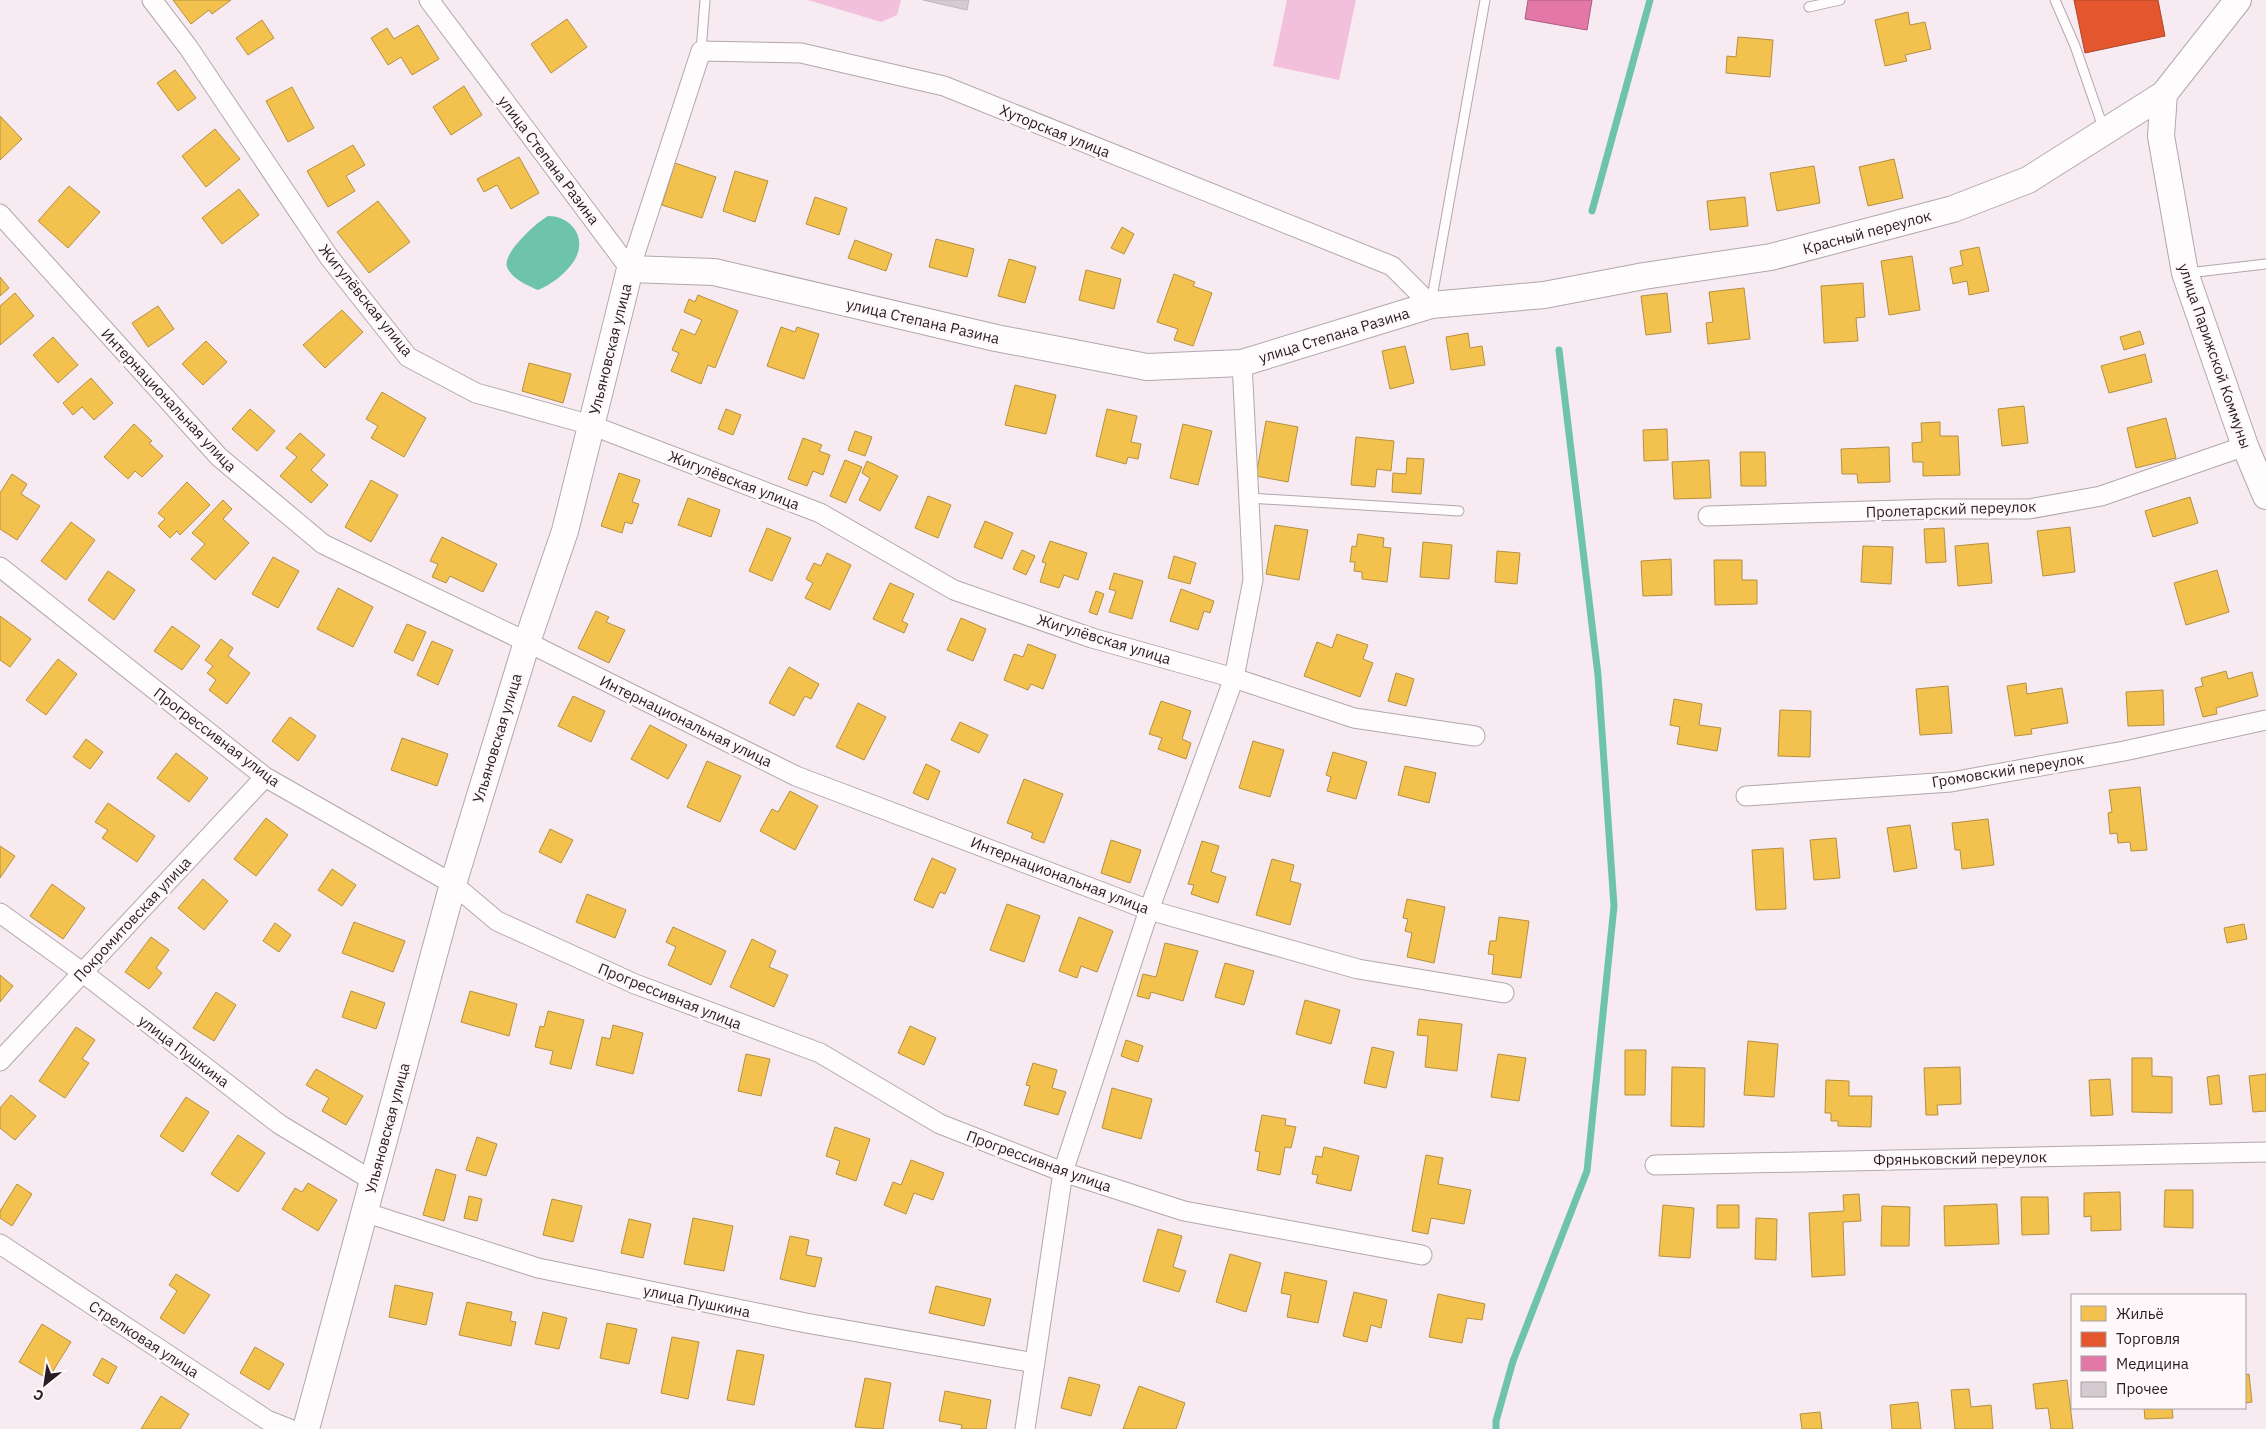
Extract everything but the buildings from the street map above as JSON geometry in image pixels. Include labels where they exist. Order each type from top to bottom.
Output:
[{"type":"street","name":"Жигулёвская улица","points":[[152,0],[188,47],[329,257],[408,357],[476,393],[591,425],[820,513],[954,590],[1092,638],[1234,678],[1354,718],[1475,736]]},
{"type":"street","name":"улица Степана Разина","points":[[429,0],[630,269],[714,272],[996,338],[1147,367],[1242,363],[1430,305],[1544,295]]},
{"type":"street","points":[[2164,94],[2238,0]]},
{"type":"street","name":"Ульяновская улица","points":[[306,1429],[453,884],[527,642],[565,531],[630,269],[702,52]]},
{"type":"street","name":"Хуторская улица","points":[[702,52],[801,53],[944,86],[1392,266],[1430,305]]},
{"type":"street","name":"Красный переулок","points":[[1544,295],[1644,276],[1771,257],[1953,210],[2028,180],[2164,94]]},
{"type":"street","name":"улица Парижской Коммуны","points":[[2164,94],[2161,136],[2185,273],[2245,446],[2266,496]]},
{"type":"street","name":"Интернациональная улица","points":[[0,214],[219,457],[323,544],[527,642],[796,776],[1149,910],[1358,969],[1504,993]]},
{"type":"street","points":[[1024,1429],[1063,1172],[1149,910],[1234,678],[1253,580],[1242,363]]},
{"type":"street","name":"Пролетарский переулок","points":[[1708,516],[1936,509],[2029,509],[2101,496],[2245,446]]},
{"type":"street","name":"Прогрессивная улица","points":[[0,567],[265,777],[453,884],[497,921],[635,984],[820,1054],[940,1124],[1063,1172],[1184,1211],[1422,1255]]},
{"type":"street","name":"Громовский переулок","points":[[1746,796],[1951,782],[2124,751],[2266,720]]},
{"type":"street","name":"Покромитовская улица","points":[[0,1061],[265,777]]},
{"type":"street","name":"улица Пушкина","points":[[0,913],[82,972],[279,1124],[373,1181]]},
{"type":"street","name":"Фряньковский переулок","points":[[1655,1165],[2266,1152]]},
{"type":"street","name":"улица Пушкина","points":[[364,1212],[538,1268],[806,1324],[1035,1364]]},
{"type":"street","name":"Стрелковая улица","points":[[0,1244],[267,1420],[290,1429]]},
{"type":"lane","points":[[702,52],[705,0]]},
{"type":"lane","points":[[1430,305],[1485,0]]},
{"type":"lane","points":[[1809,8],[1840,0]]},
{"type":"lane","points":[[2055,0],[2075,46],[2105,132]]},
{"type":"lane","points":[[2185,273],[2266,264]]},
{"type":"lane","points":[[1249,498],[1459,511]]},
{"type":"shaded area","points":[[808,0],[901,0],[897,15],[881,22]]},
{"type":"shaded area","points":[[1287,0],[1356,0],[1339,80],[1273,66]]},
{"type":"shaded area","points":[[548,216],[564,220],[575,230],[578,237],[578,253],[563,274],[538,290],[512,275],[507,267],[507,261],[522,238]]},
{"type":"waterway","points":[[1592,211],[1650,0]]},
{"type":"waterway","points":[[1496,1429],[1496,1421],[1513,1361],[1587,1171],[1614,906],[1598,675],[1559,350]]}]
